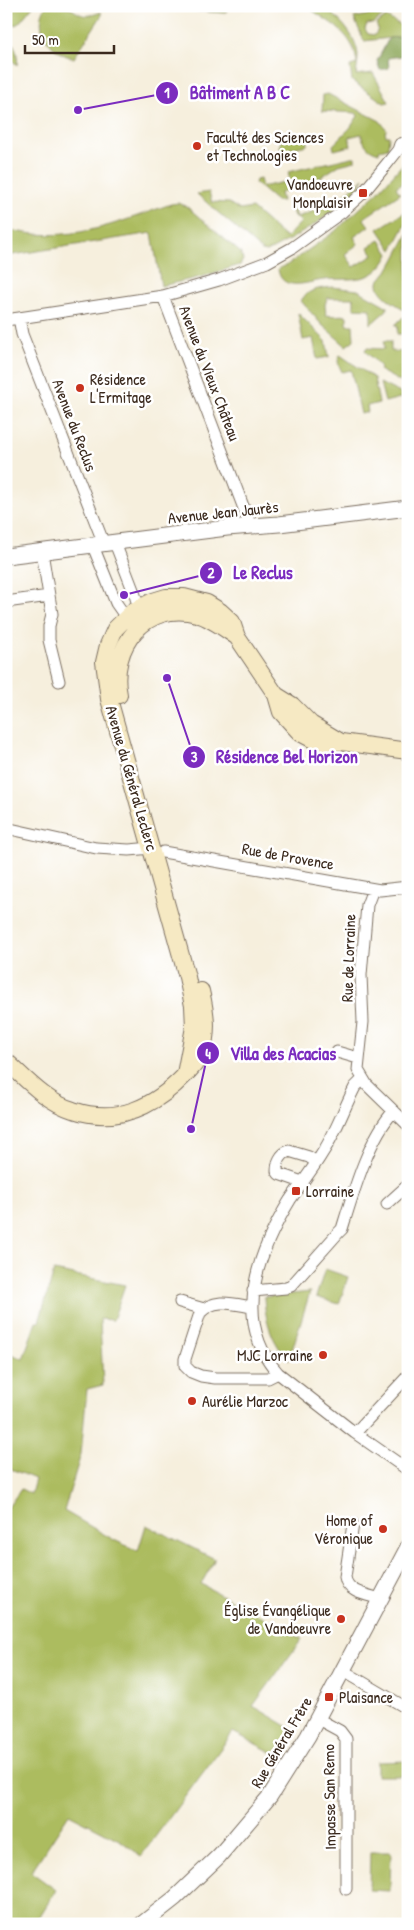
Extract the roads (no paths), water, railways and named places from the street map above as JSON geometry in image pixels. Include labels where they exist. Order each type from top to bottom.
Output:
[{"type":"main road","name":"Avenue du Général Leclerc","points":[[135,624],[139,608],[166,597],[184,597],[207,603],[232,622],[237,637],[276,695],[281,712],[300,733],[321,744],[341,742],[408,751]]},
{"type":"main road","name":"Avenue du Général Leclerc","points":[[6,1061],[54,1101],[74,1110],[100,1115],[128,1113],[152,1103],[172,1088],[185,1074],[194,1027],[193,1006],[157,850],[109,699],[104,662],[111,636],[135,624],[165,614],[191,613],[207,618],[237,637]]},
{"type":"street","points":[[163,296],[234,276],[267,262],[292,248],[323,226],[363,193],[404,143]]},
{"type":"street","name":"Avenue du Vieux Château","points":[[6,320],[163,296],[251,527]]},
{"type":"street","name":"Avenue du Reclus","points":[[19,318],[22,334],[104,544],[139,608]]},
{"type":"street","name":"Avenue Jean Jaurès","points":[[6,556],[408,508]]},
{"type":"street","name":"Avenue du Reclus","points":[[104,544],[116,603],[135,624]]},
{"type":"street","points":[[42,552],[52,614],[48,632],[59,681]]},
{"type":"street","points":[[6,602],[49,596]]},
{"type":"street","name":"Rue de Provence","points":[[6,828],[96,848],[157,850],[373,889],[408,887]]},
{"type":"street","name":"Rue de Lorraine","points":[[362,1080],[358,1070],[363,1028],[360,984],[367,905],[373,889]]},
{"type":"street","points":[[337,1052],[358,1058]]},
{"type":"street","points":[[408,1125],[362,1080],[354,1087],[324,1152],[282,1213],[271,1235],[258,1269],[253,1291],[252,1307],[258,1338],[269,1361],[278,1373],[355,1433],[408,1470]]},
{"type":"street","points":[[253,1291],[291,1286],[342,1229],[353,1193],[380,1127],[394,1110]]},
{"type":"street","points":[[302,1182],[279,1174],[277,1171],[279,1160],[283,1154],[289,1150],[309,1157],[316,1162]]},
{"type":"street","points":[[387,1204],[408,1185]]},
{"type":"street","points":[[180,1302],[204,1309]]},
{"type":"street","points":[[252,1307],[216,1303],[204,1309],[200,1313],[185,1359],[185,1366],[201,1376],[215,1378],[268,1378],[278,1373]]},
{"type":"street","points":[[355,1433],[408,1376]]},
{"type":"street","points":[[353,1524],[345,1577],[346,1584],[350,1588],[381,1599]]},
{"type":"street","name":"Rue Général Frère","points":[[142,1924],[190,1884],[238,1836],[270,1796],[289,1769],[318,1719],[408,1547]]},
{"type":"street","points":[[342,1670],[408,1709]]},
{"type":"street","name":"Impasse San Remo","points":[[318,1719],[340,1731],[346,1739],[346,1889]]},
{"type":"place","name":"Bâtiment A B C","points":[[78,110]]},
{"type":"place","name":"Faculté des Sciences et Technologies","points":[[197,146]]},
{"type":"place","name":"Vandoeuvre Monplaisir","points":[[363,193]]},
{"type":"place","name":"Résidence L'Ermitage","points":[[80,388]]},
{"type":"place","name":"Le Reclus","points":[[124,595]]},
{"type":"place","name":"Résidence Bel Horizon","points":[[167,678]]},
{"type":"place","name":"Villa des Acacias","points":[[191,1129]]},
{"type":"place","name":"Lorraine","points":[[296,1191]]},
{"type":"place","name":"MJC Lorraine","points":[[323,1355]]},
{"type":"place","name":"Aurélie Marzoc","points":[[192,1401]]},
{"type":"place","name":"Home of Véronique","points":[[383,1529]]},
{"type":"place","name":"Église Évangélique de Vandoeuvre","points":[[341,1619]]},
{"type":"place","name":"Plaisance","points":[[329,1697]]}]
